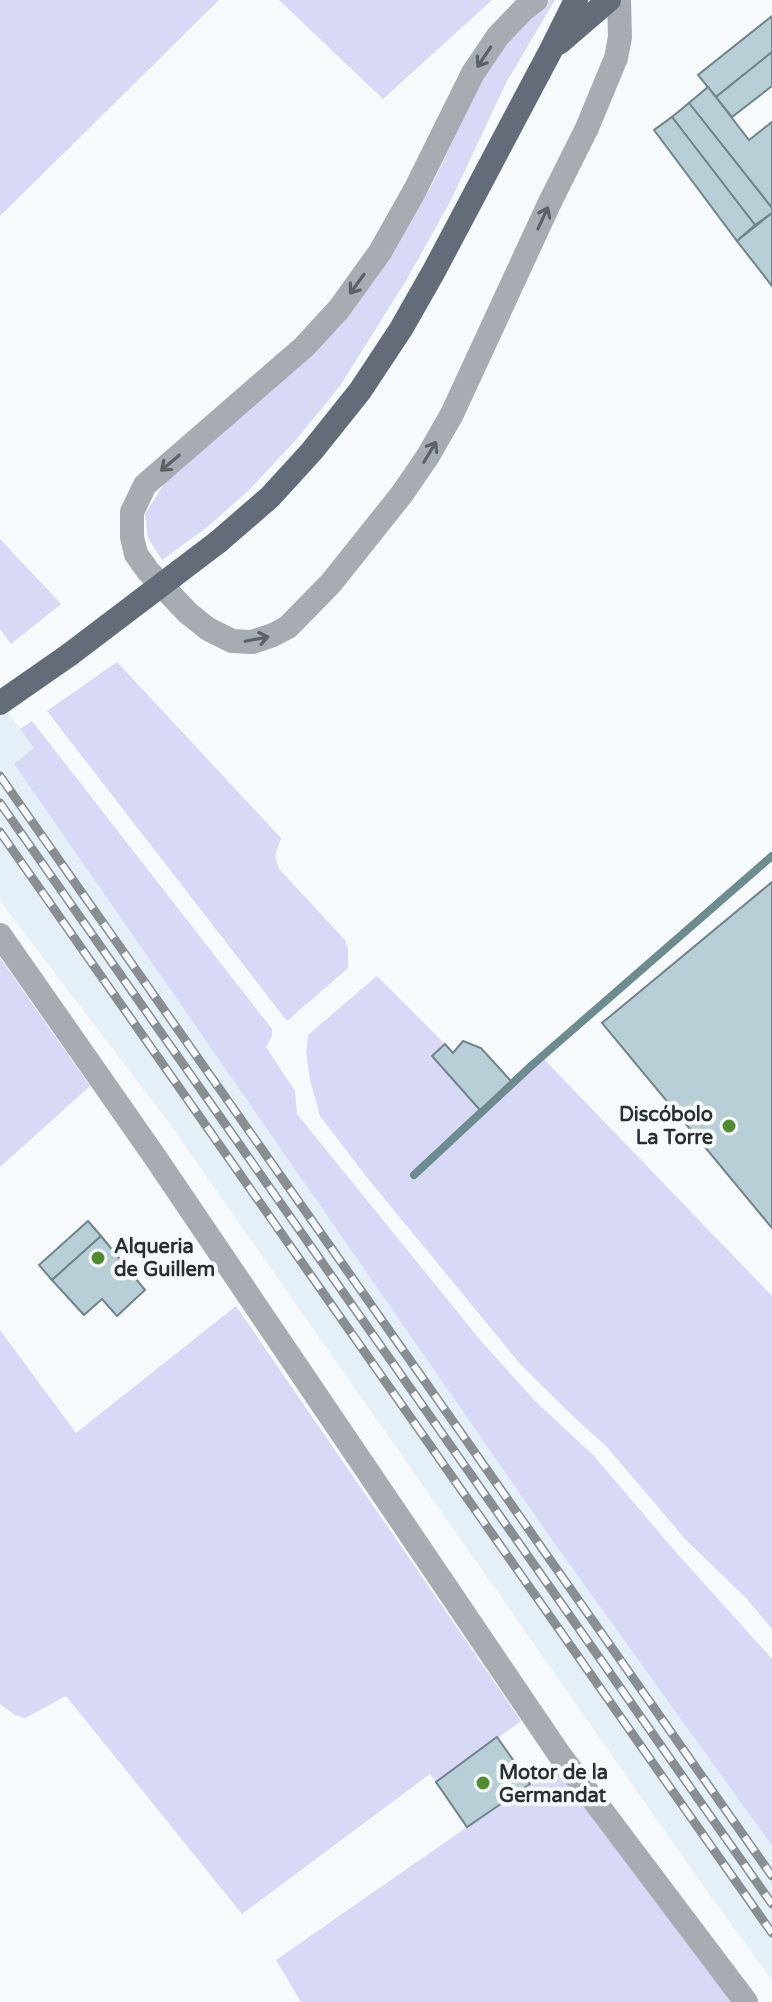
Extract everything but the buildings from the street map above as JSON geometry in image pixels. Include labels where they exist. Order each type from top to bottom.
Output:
[{"type":"main road","points":[[0,703],[218,542],[270,497],[312,451],[360,391],[401,329],[576,0]]},
{"type":"main road","points":[[551,50],[609,0]]},
{"type":"street","points":[[536,0],[498,36],[473,73],[415,190],[380,252],[339,309],[304,347],[145,485],[132,512],[136,554],[148,571],[188,613],[208,629],[232,641],[252,642],[288,627],[331,583],[402,494],[428,456],[452,414],[587,128],[616,58],[620,37],[619,0]]},
{"type":"street","points":[[0,935],[155,1157],[559,1754],[746,2002]]},
{"type":"shaded area","points":[[0,0],[219,0],[0,216]]},
{"type":"shaded area","points":[[279,0],[492,0],[383,99]]},
{"type":"shaded area","points":[[550,0],[555,0],[506,83],[451,200],[407,279],[340,386],[248,491],[206,528],[162,560],[148,538],[145,514],[164,484],[261,399],[382,263],[431,187],[483,78],[502,46]]},
{"type":"shaded area","points":[[0,539],[61,604],[11,644],[0,629]]},
{"type":"shaded area","points":[[117,662],[281,838],[275,856],[279,869],[345,940],[348,968],[287,1021],[47,711]]},
{"type":"shaded area","points":[[0,701],[34,748],[14,764],[552,1540],[772,1846],[772,1980],[167,1120],[0,901]]},
{"type":"shaded area","points":[[32,721],[272,1029],[266,1047],[295,1091],[297,1114],[481,1341],[534,1400],[594,1456],[772,1659],[772,1846],[552,1540],[14,764],[34,748],[20,729]]},
{"type":"shaded area","points":[[0,958],[90,1086],[0,1167]]},
{"type":"shaded area","points":[[377,976],[445,1044],[432,1057],[479,1109],[539,1054],[772,1296],[772,1629],[747,1599],[686,1540],[606,1446],[521,1365],[320,1116],[310,1080],[306,1052],[308,1035]]},
{"type":"shaded area","points":[[236,1306],[521,1721],[436,1782],[430,1774],[242,1914],[66,1696],[25,1718],[0,1704],[0,1330],[76,1433]]},
{"type":"shaded area","points":[[557,1767],[732,2002],[301,2002],[276,1960]]},
{"type":"waterway","points":[[414,1175],[531,1066],[772,856]]},
{"type":"railway","points":[[0,776],[772,1876]]},
{"type":"railway","points":[[0,803],[772,1904]]},
{"type":"railway","points":[[0,832],[772,1933]]},
{"type":"place","name":"Discóbolo La Torre","points":[[729,1126]]},
{"type":"place","name":"Alqueria de Guillem","points":[[98,1258]]},
{"type":"place","name":"Motor de la Germandat","points":[[483,1783]]}]
